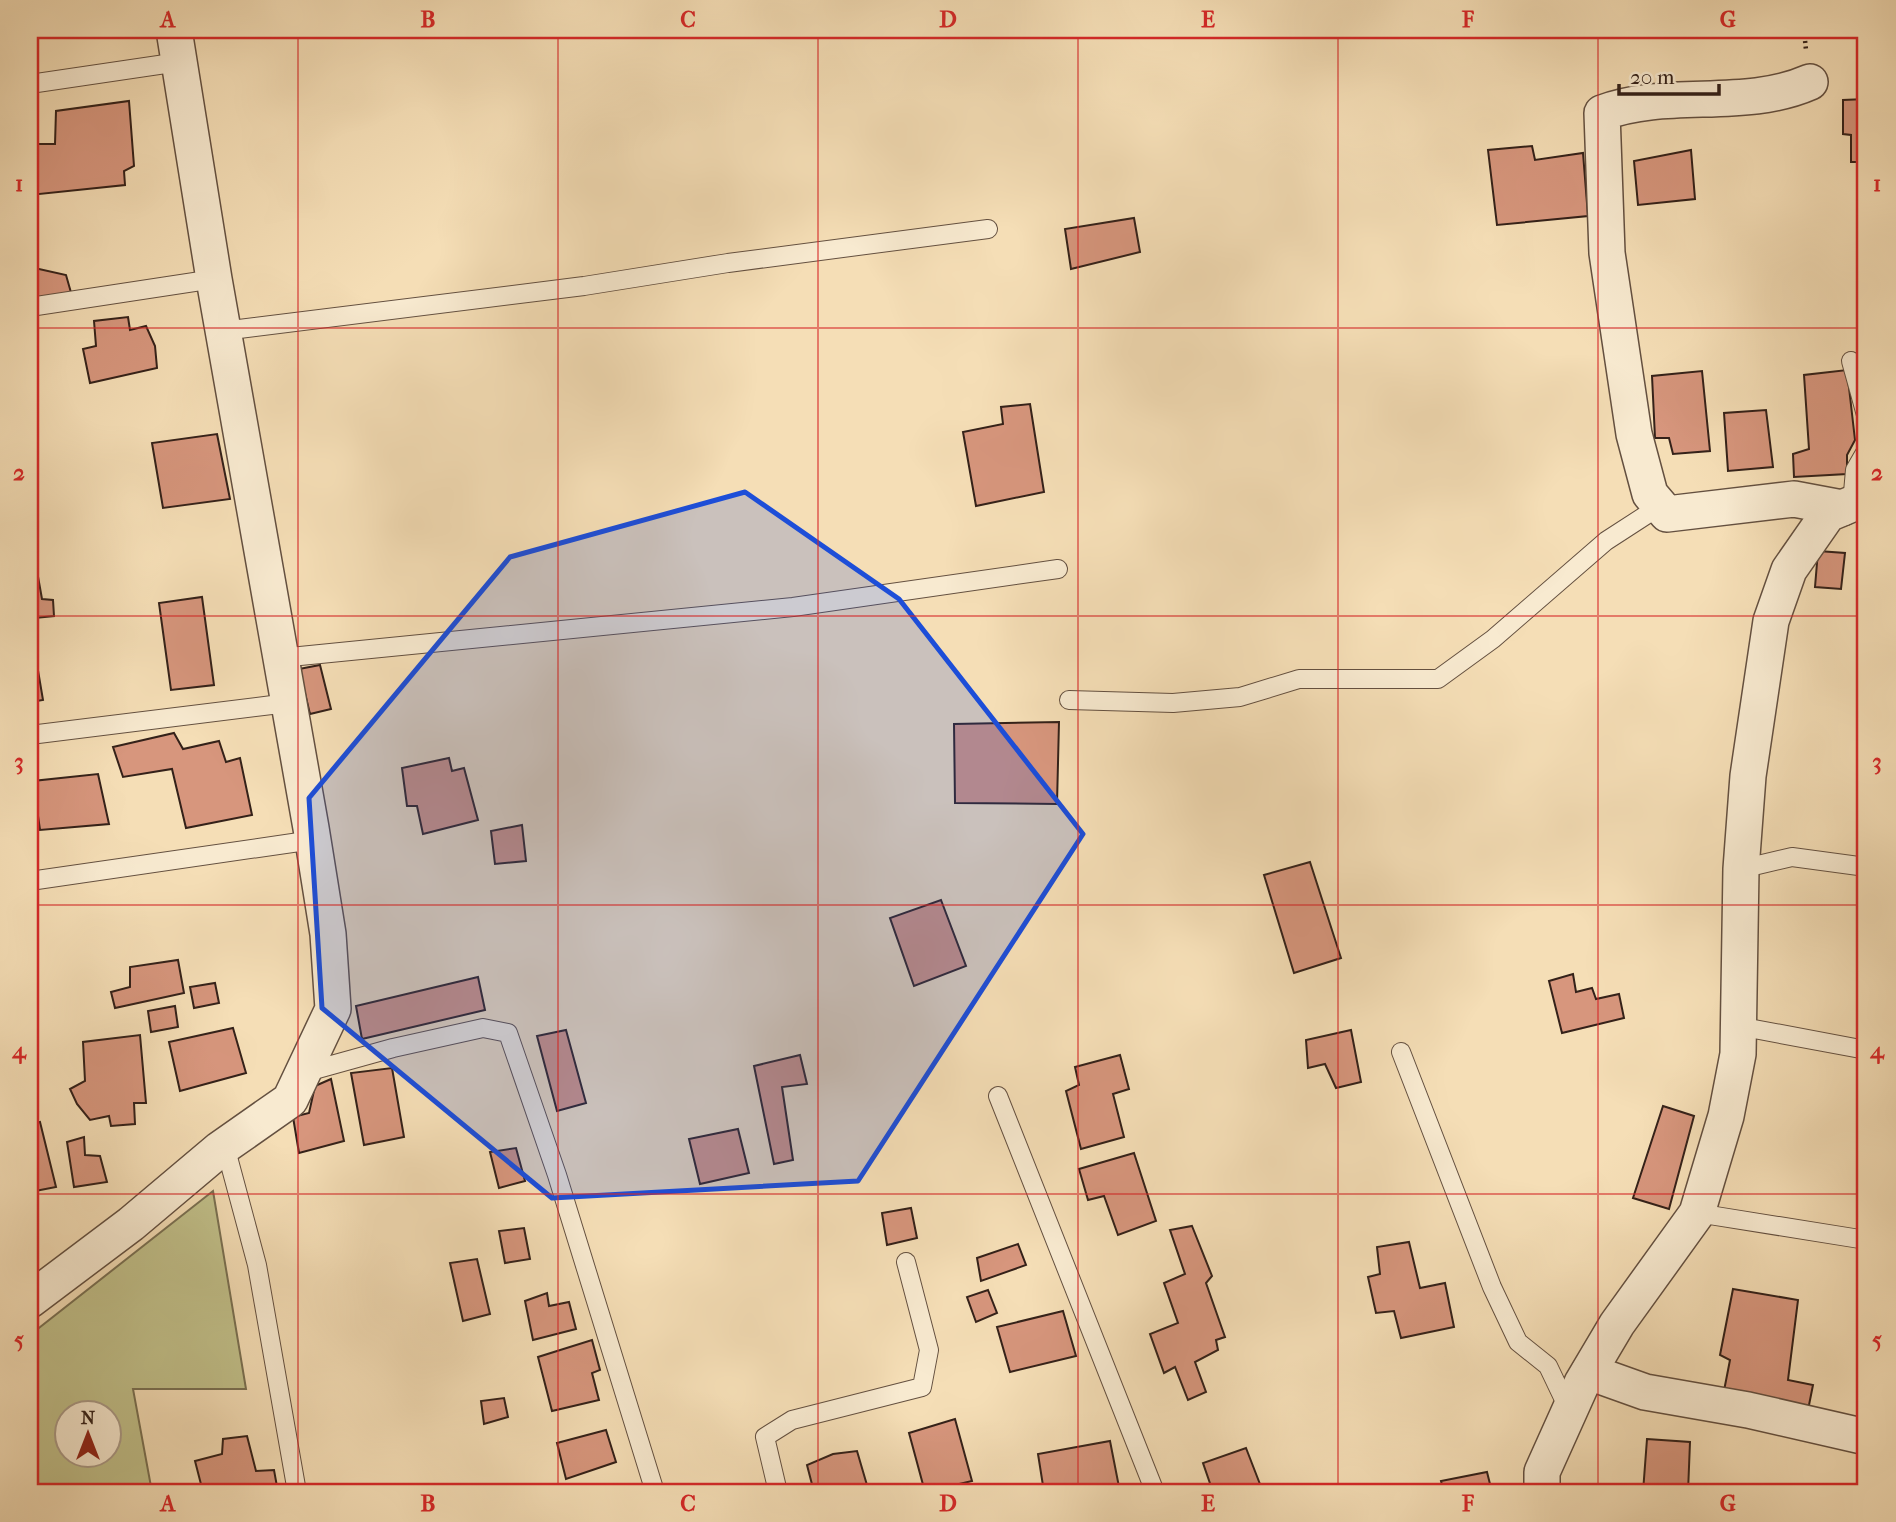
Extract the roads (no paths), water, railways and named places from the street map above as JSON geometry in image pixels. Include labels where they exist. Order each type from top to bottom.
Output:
[{"type":"street","points":[[30,1300],[131,1224],[225,1146],[290,1100],[332,1009],[328,934],[313,840],[214,279],[176,46]]},
{"type":"street","points":[[1810,82],[1784,93],[1721,100],[1631,102],[1602,113],[1607,253],[1634,434],[1650,494],[1667,514],[1794,499],[1853,503]]},
{"type":"street","points":[[1542,1492],[1542,1472],[1589,1372],[1617,1324],[1697,1213],[1726,1116],[1738,1054],[1741,869],[1748,776],[1771,621],[1789,570],[1828,514],[1853,503]]},
{"type":"street","points":[[1589,1372],[1645,1392],[1748,1410],[1866,1437]]},
{"type":"lane","points":[[30,84],[176,46]]},
{"type":"lane","points":[[223,331],[584,286],[728,262],[988,229]]},
{"type":"lane","points":[[30,307],[214,279]]},
{"type":"lane","points":[[1851,360],[1866,415]]},
{"type":"lane","points":[[1853,503],[1855,470],[1866,451]]},
{"type":"lane","points":[[1069,700],[1173,703],[1240,696],[1300,680],[1438,680],[1493,639],[1606,541],[1660,506]]},
{"type":"lane","points":[[280,658],[793,607],[1058,569]]},
{"type":"lane","points":[[30,735],[288,703]]},
{"type":"lane","points":[[30,881],[313,840]]},
{"type":"lane","points":[[1741,869],[1792,857],[1866,867]]},
{"type":"lane","points":[[1738,1026],[1866,1050]]},
{"type":"lane","points":[[303,1073],[393,1048],[483,1028],[508,1033],[557,1175],[654,1492]]},
{"type":"lane","points":[[1401,1052],[1518,1342],[1548,1366],[1569,1410]]},
{"type":"lane","points":[[998,1096],[1155,1492]]},
{"type":"lane","points":[[225,1146],[257,1265],[297,1492]]},
{"type":"lane","points":[[1697,1213],[1866,1240]]},
{"type":"lane","points":[[778,1492],[765,1437],[792,1420],[922,1387],[929,1350],[906,1262]]}]
